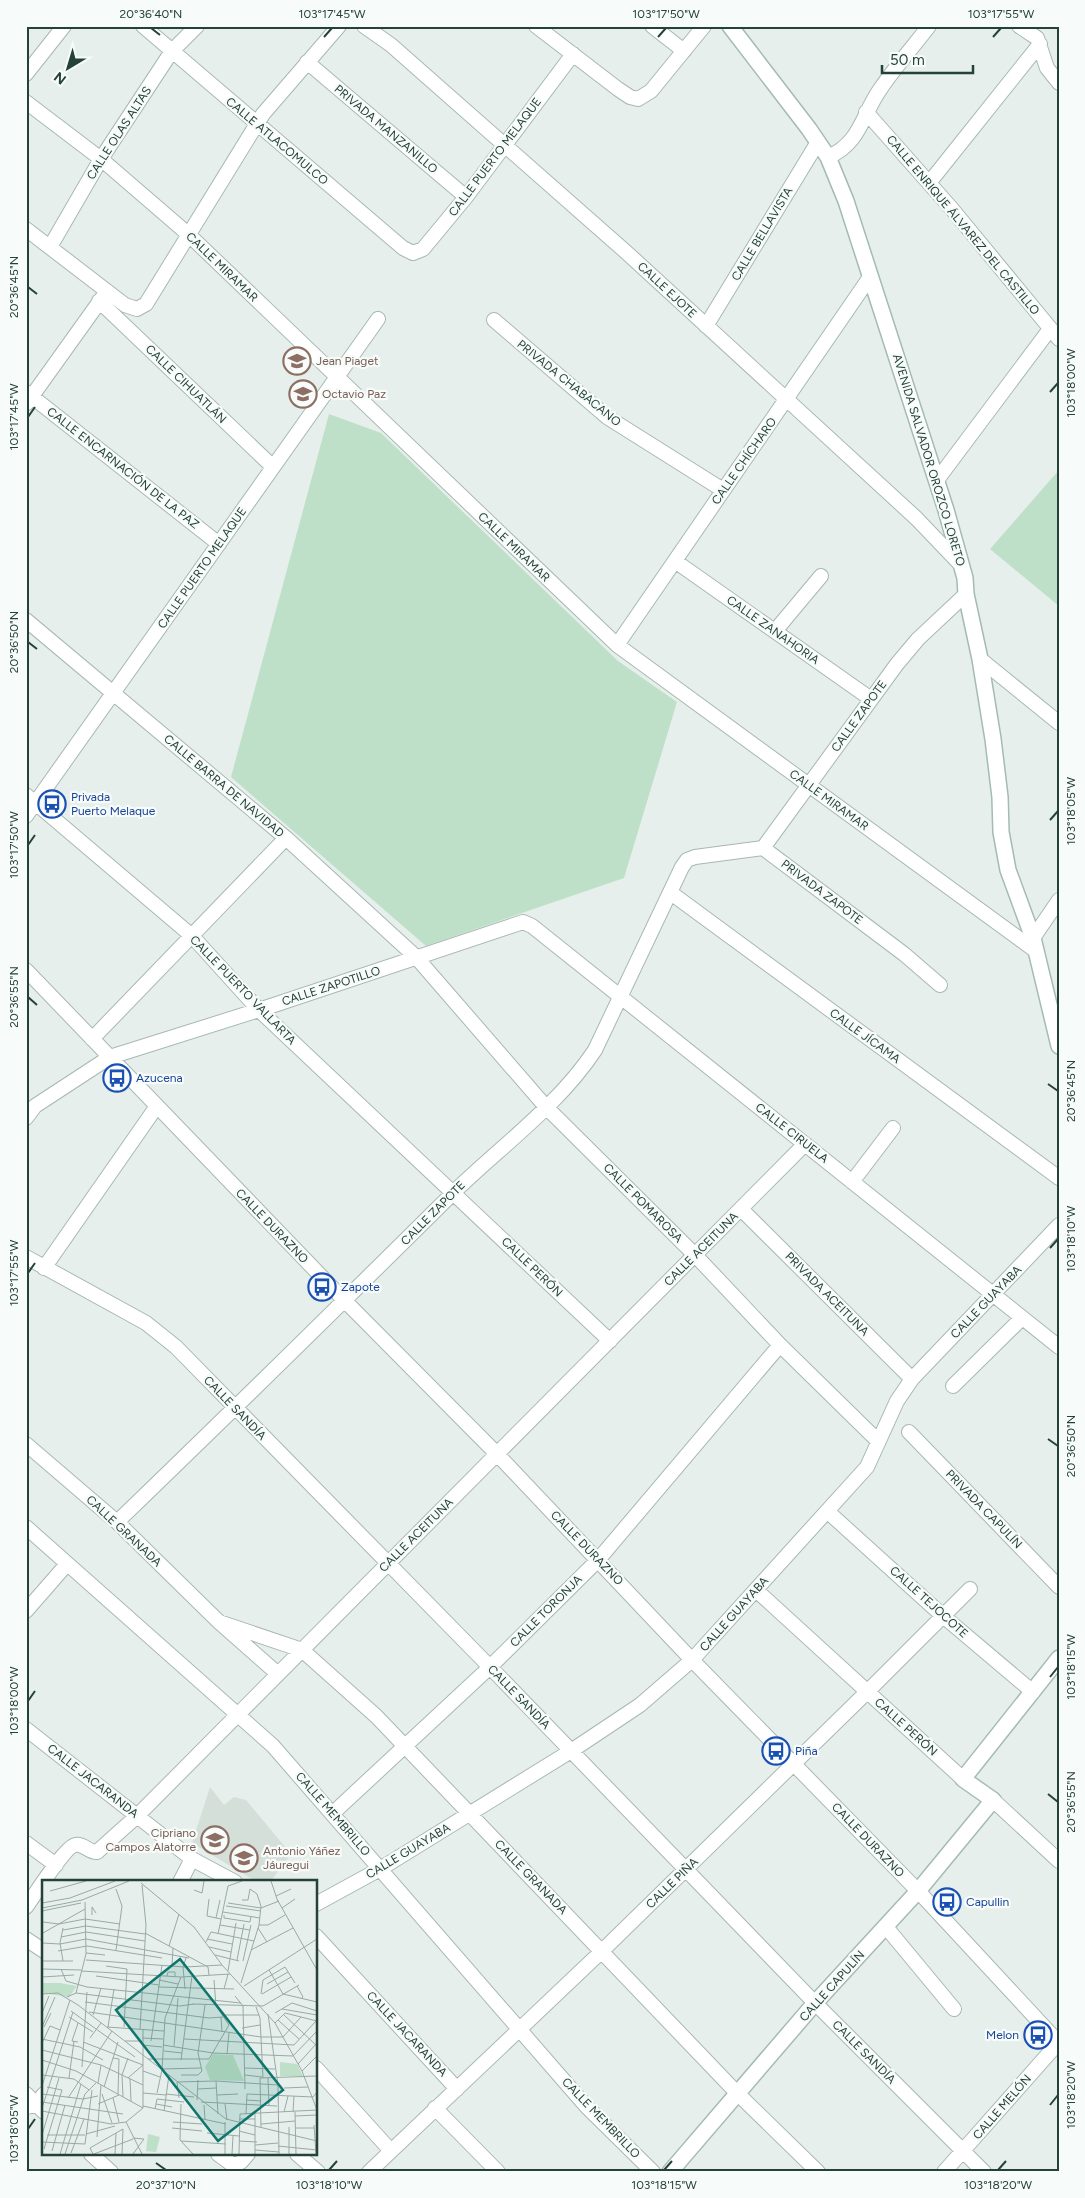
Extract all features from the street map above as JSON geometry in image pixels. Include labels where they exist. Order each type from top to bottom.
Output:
[{"type":"street","points":[[26,74],[64,26]]},
{"type":"street","name":"CALLE ATLACOMULCO","points":[[143,26],[403,248],[413,253]]},
{"type":"street","name":"CALLE OLAS ALTAS","points":[[50,247],[101,159],[172,51],[197,26]]},
{"type":"street","points":[[188,234],[263,114],[339,26]]},
{"type":"street","name":"CALLE EJOTE","points":[[364,26],[391,45],[706,326],[916,518],[961,564]]},
{"type":"street","points":[[536,26],[618,89],[638,98],[651,91],[704,26]]},
{"type":"street","points":[[652,26],[684,51]]},
{"type":"street","name":"AVENIDA SALVADOR OROZCO LORETO","points":[[730,26],[828,157],[846,201],[937,480],[965,578],[966,594],[980,659],[993,739],[1000,797],[1001,832],[1008,870],[1034,944],[1059,1046]]},
{"type":"street","points":[[828,157],[842,149],[854,138],[881,86],[930,26]]},
{"type":"street","points":[[1019,26],[1032,33],[1040,44],[1047,68],[1059,83]]},
{"type":"street","points":[[929,183],[1040,44]]},
{"type":"street","name":"CALLE PUERTO MELAQUE","points":[[413,253],[423,249],[466,197],[573,54]]},
{"type":"street","name":"PRIVADA MANZANILLO","points":[[306,62],[466,197]]},
{"type":"street","name":"CALLE MIRAMAR","points":[[26,102],[101,159],[188,234],[617,645],[809,785],[1034,944]]},
{"type":"street","name":"CALLE ENRIQUE ÁLVAREZ DEL CASTILLO","points":[[866,112],[929,183],[1055,334]]},
{"type":"street","name":"CALLE BELLAVISTA","points":[[706,326],[818,142]]},
{"type":"street","name":"CALLE CIHUATLÁN","points":[[26,229],[50,247],[103,296],[273,467]]},
{"type":"street","name":"CALLE CIHUATLÁN","points":[[103,296],[137,308],[146,304],[188,234]]},
{"type":"street","name":"CALLE CHÍCHARO","points":[[617,645],[870,277]]},
{"type":"street","points":[[28,397],[103,296]]},
{"type":"street","name":"CALLE PUERTO MELAQUE","points":[[26,816],[31,799],[114,693],[378,319]]},
{"type":"street","name":"PRIVADA CHABACANO","points":[[494,320],[606,417],[723,490]]},
{"type":"street","points":[[937,480],[1055,334]]},
{"type":"street","name":"CALLE ENCARNACIÓN DE LA PAZ","points":[[28,397],[219,544]]},
{"type":"street","name":"CALLE ZANAHORIA","points":[[675,561],[871,699]]},
{"type":"street","points":[[775,631],[821,576]]},
{"type":"street","name":"CALLE ZAPOTE","points":[[117,1522],[345,1301],[453,1192],[580,1074],[595,1050],[687,860],[696,857],[763,848],[871,699],[918,639],[966,594]]},
{"type":"street","name":"CALLE BARRA DE NAVIDAD","points":[[26,620],[286,838],[416,958]]},
{"type":"street","points":[[980,659],[1059,724]]},
{"type":"street","name":"CALLE PUERTO VALLARTA","points":[[31,799],[192,936],[259,1010],[453,1192]]},
{"type":"street","points":[[92,1039],[286,838]]},
{"type":"street","name":"PRIVADA ZAPOTE","points":[[763,848],[904,954],[940,985]]},
{"type":"street","name":"CALLE JÍCAMA","points":[[671,893],[1059,1178]]},
{"type":"street","points":[[1034,944],[1059,900]]},
{"type":"street","name":"CALLE ZAPOTILLO","points":[[26,1118],[35,1106],[110,1057],[259,1010],[523,922]]},
{"type":"street","name":"CALLE CIRUELA","points":[[523,922],[532,926],[1059,1347]]},
{"type":"street","name":"CALLE POMAROSA","points":[[416,958],[546,1107],[878,1441]]},
{"type":"street","name":"CALLE DURAZNO","points":[[26,970],[345,1301],[496,1453],[692,1660],[918,1891],[1059,2043]]},
{"type":"street","points":[[44,1268],[156,1106]]},
{"type":"street","points":[[852,1182],[893,1128]]},
{"type":"street","name":"CALLE ACEITUNA","points":[[45,1880],[56,1865],[75,1845],[94,1852],[101,1850],[137,1816],[805,1144]]},
{"type":"street","name":"CALLE PERÓN","points":[[453,1192],[610,1341]]},
{"type":"street","name":"PRIVADA ACEITUNA","points":[[741,1209],[912,1379]]},
{"type":"street","name":"CALLE GUAYABA","points":[[318,1903],[380,1869],[571,1751],[640,1705],[692,1660],[867,1467],[897,1401],[912,1379],[1059,1225]]},
{"type":"street","name":"CALLE SANDÍA","points":[[26,1257],[146,1323],[176,1347],[490,1667],[815,2003],[984,2172]]},
{"type":"street","points":[[953,1386],[1022,1318]]},
{"type":"street","name":"CALLE TORONJA","points":[[332,1814],[490,1667],[598,1560],[780,1344]]},
{"type":"street","name":"PRIVADA CAPULÍN","points":[[909,1432],[1059,1587]]},
{"type":"street","name":"CALLE GRANADA","points":[[26,1444],[117,1522],[218,1622],[278,1674]]},
{"type":"street","name":"CALLE TEJOCOTE","points":[[828,1511],[943,1616],[1032,1692]]},
{"type":"street","name":"CALLE MEMBRILLO","points":[[26,1527],[273,1746],[586,2106],[653,2172]]},
{"type":"street","points":[[26,1611],[67,1564]]},
{"type":"street","name":"CALLE PERÓN","points":[[756,1590],[963,1779],[993,1800],[1059,1861]]},
{"type":"street","name":"CALLE PIÑA","points":[[369,2172],[602,1951],[970,1590]]},
{"type":"street","name":"CALLE GRANADA","points":[[218,1622],[302,1650],[376,1716],[737,2093],[818,2172]]},
{"type":"street","points":[[963,1779],[1058,1659]]},
{"type":"street","name":"CALLE JACARANDA","points":[[26,1729],[192,1859],[231,1880]]},
{"type":"street","name":"CALLE CAPULÍN","points":[[670,2172],[815,2003],[918,1891],[993,1800]]},
{"type":"street","points":[[26,1843],[56,1865]]},
{"type":"street","points":[[181,1880],[192,1859]]},
{"type":"street","name":"CALLE ACEITUNA","points":[[26,1907],[42,1885]]},
{"type":"street","points":[[886,1927],[954,2009]]},
{"type":"street","name":"CALLE JACARANDA","points":[[318,1938],[456,2089]]},
{"type":"street","points":[[26,1940],[42,1951]]},
{"type":"street","name":"CALLE MELÓN","points":[[944,2172],[1059,2043]]},
{"type":"street","points":[[318,2070],[391,2151]]},
{"type":"street","points":[[436,2108],[498,2172]]},
{"type":"street","points":[[93,2156],[111,2172]]},
{"type":"street","points":[[221,2156],[234,2166],[246,2156]]},
{"type":"street","points":[[299,2156],[318,2172]]},
{"type":"shaded area","points":[[210,1787],[224,1805],[234,1797],[246,1800],[291,1854],[272,1880],[254,1880],[192,1843]]},
{"type":"green space","points":[[329,414],[381,433],[618,661],[677,702],[624,878],[426,946],[231,777]]},
{"type":"green space","points":[[1059,470],[1059,606],[990,549]]},
{"type":"place","name":"Jean Piaget","points":[[297,361]]},
{"type":"place","name":"Octavio Paz","points":[[303,394]]},
{"type":"place","name":"Privada Puerto Melaque","points":[[52,804]]},
{"type":"place","name":"Azucena","points":[[117,1078]]},
{"type":"place","name":"Zapote","points":[[322,1287]]},
{"type":"place","name":"Piña","points":[[776,1751]]},
{"type":"place","name":"Cipriano Campos Alatorre","points":[[215,1840]]},
{"type":"place","name":"Antonio Yáñez Jáuregui","points":[[244,1858]]},
{"type":"place","name":"Capullin","points":[[947,1902]]},
{"type":"place","name":"Melon","points":[[1038,2035]]}]
